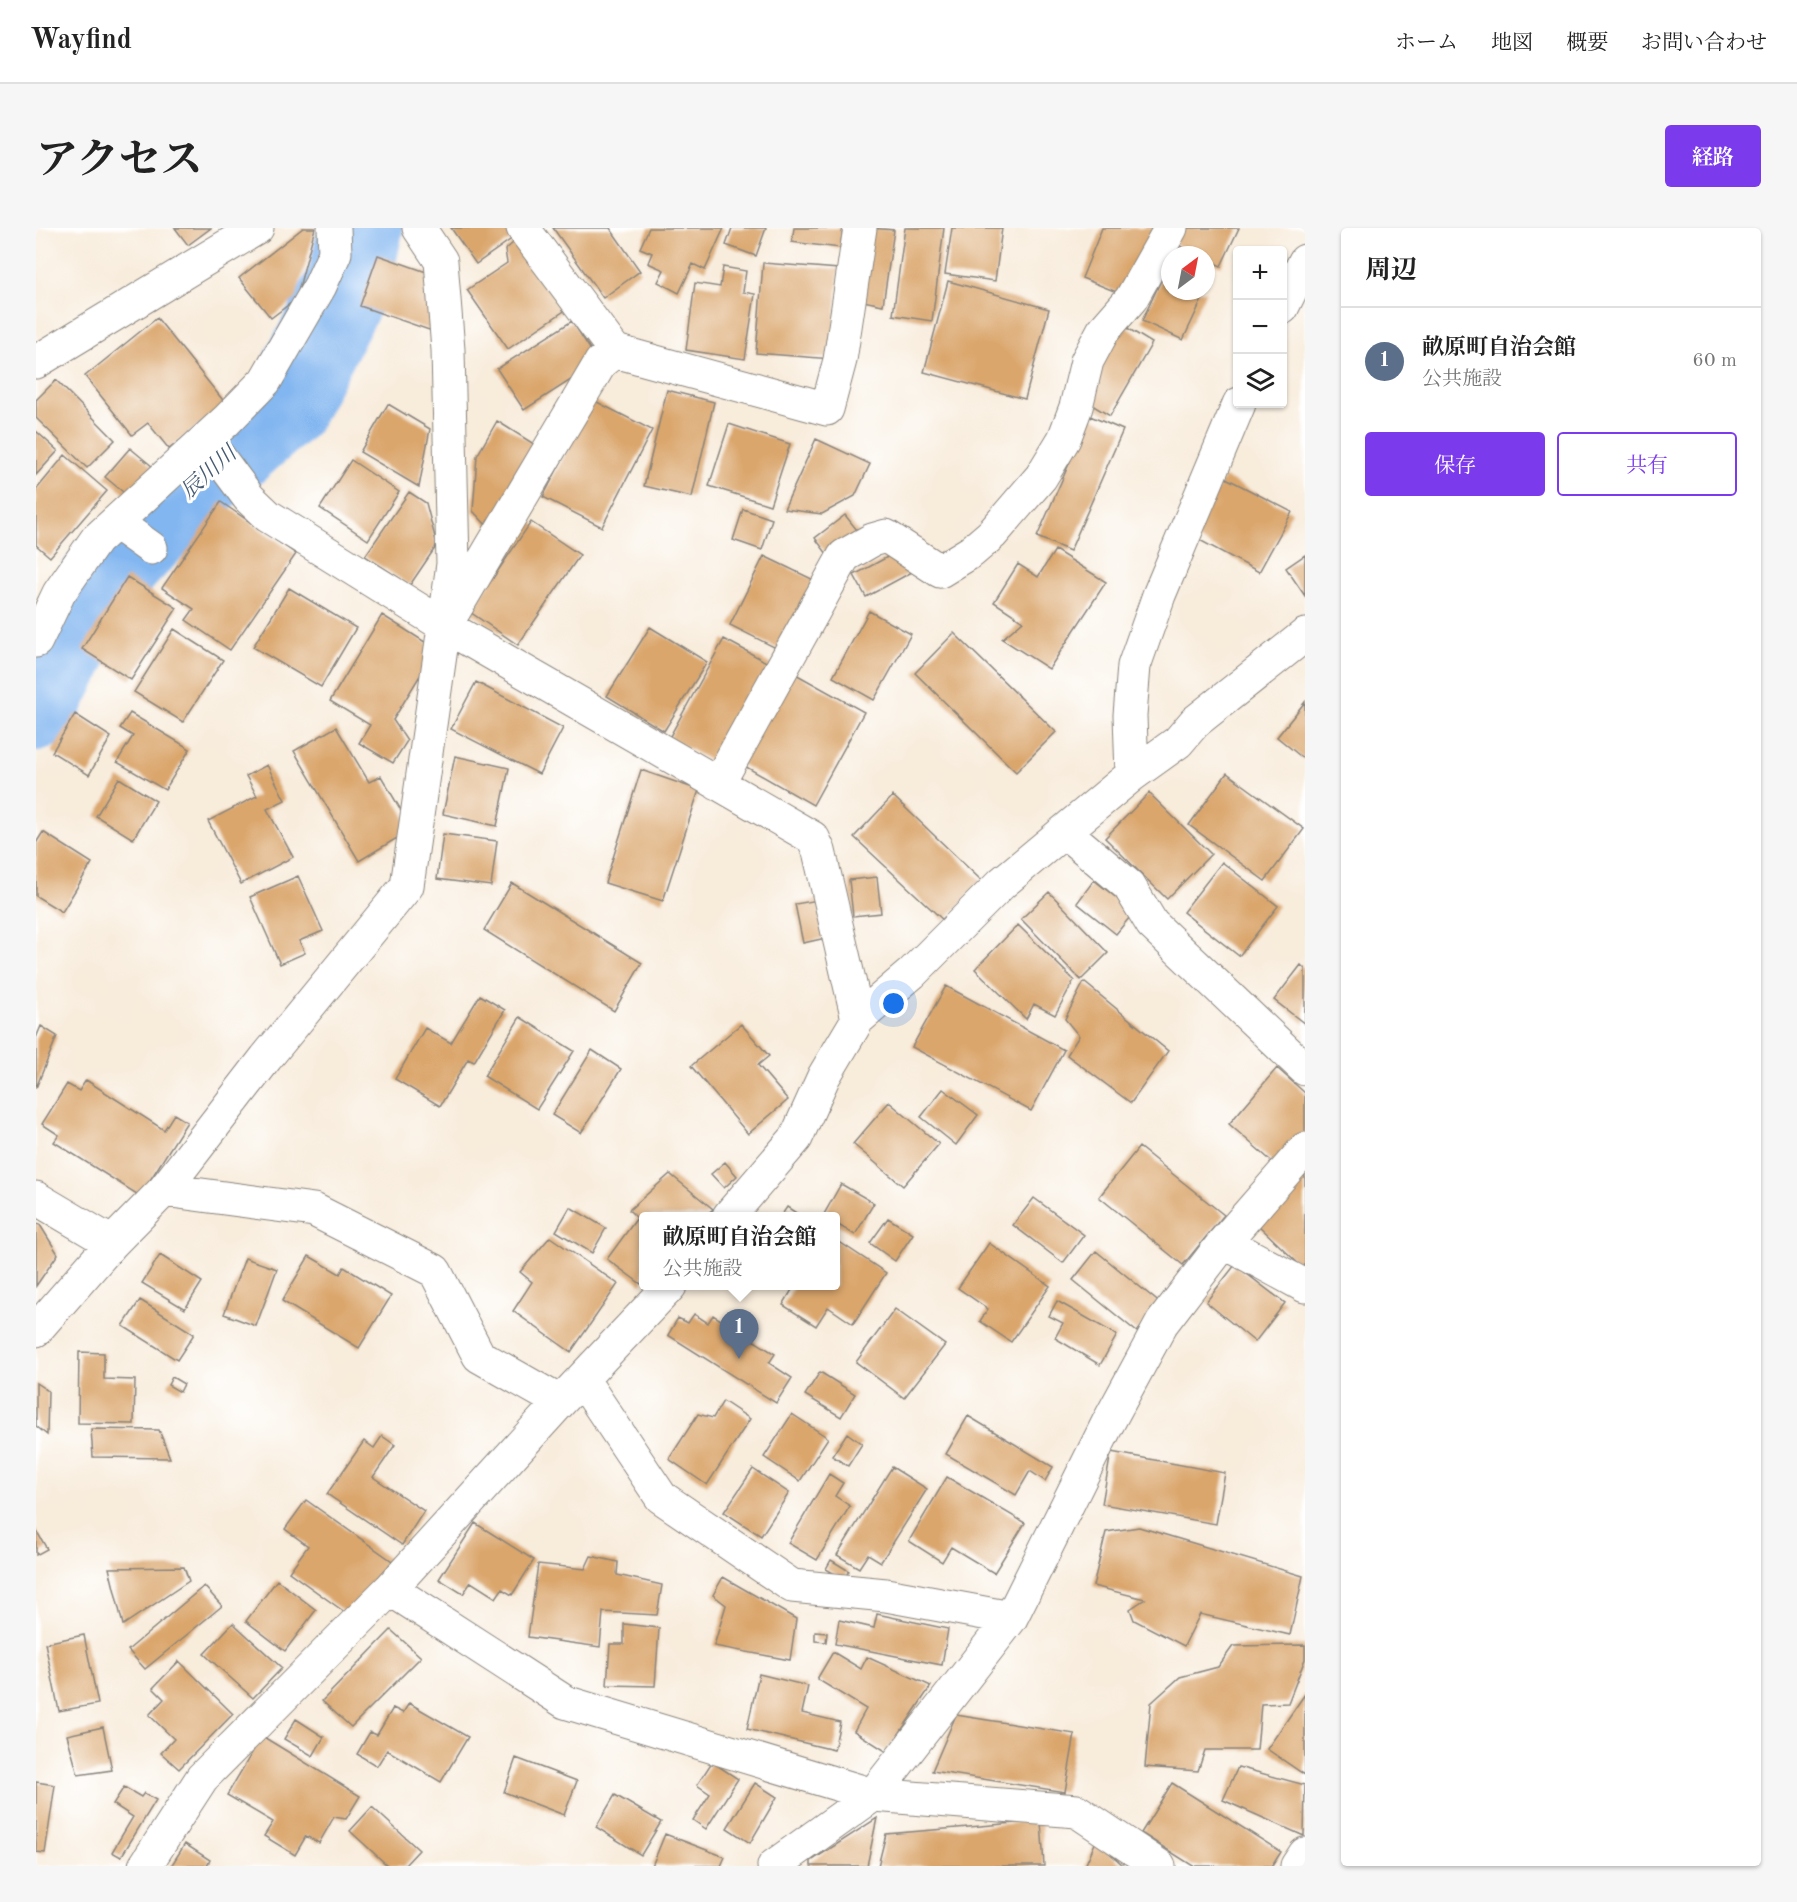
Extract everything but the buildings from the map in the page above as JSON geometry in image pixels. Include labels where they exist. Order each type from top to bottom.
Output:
[{"type":"street","points":[[36,362],[256,228]]},
{"type":"street","points":[[36,641],[59,593],[96,540],[206,440],[265,381],[320,285],[335,253],[334,228]]},
{"type":"street","points":[[36,1330],[112,1243],[164,1190],[266,1058],[407,886],[453,564],[448,350],[441,261],[419,228]]},
{"type":"street","points":[[523,228],[615,351],[827,409],[840,360],[860,228]]},
{"type":"street","points":[[718,784],[844,556],[872,540],[886,536],[940,571],[971,552],[992,534],[1041,477],[1064,440],[1076,407],[1087,361],[1102,331],[1131,299],[1171,228]]},
{"type":"street","points":[[1286,300],[1305,261]]},
{"type":"street","points":[[445,626],[601,362],[615,351]]},
{"type":"street","points":[[1132,776],[1130,715],[1134,666],[1159,595],[1237,408]]},
{"type":"street","points":[[206,440],[249,498],[268,516],[445,626],[813,838],[819,851],[858,1019]]},
{"type":"street","points":[[116,523],[151,548]]},
{"type":"street","points":[[732,1212],[796,1138],[824,1076],[858,1019],[912,973],[1002,883],[1132,776],[1178,742],[1195,722],[1305,635]]},
{"type":"street","points":[[1065,832],[1129,886],[1152,924],[1305,1069]]},
{"type":"street","points":[[774,1866],[873,1795],[1011,1618],[1103,1434],[1162,1323],[1224,1242],[1305,1149]]},
{"type":"street","points":[[164,1190],[314,1210],[435,1271],[479,1356],[571,1391],[661,1497],[792,1586],[886,1595],[1011,1618]]},
{"type":"street","points":[[36,1198],[112,1243]]},
{"type":"street","points":[[1224,1242],[1305,1286]]},
{"type":"street","points":[[145,1866],[202,1778],[390,1589],[666,1290]]},
{"type":"street","points":[[390,1589],[565,1702],[873,1795],[1077,1811],[1159,1866]]},
{"type":"street","points":[[1297,1866],[1305,1854]]},
{"type":"waterway","name":"辰川川","points":[[36,709],[100,583],[187,492],[284,407],[349,282],[361,228]]},
{"type":"place","name":"畝原町自治会館","points":[[739,1359]]}]
